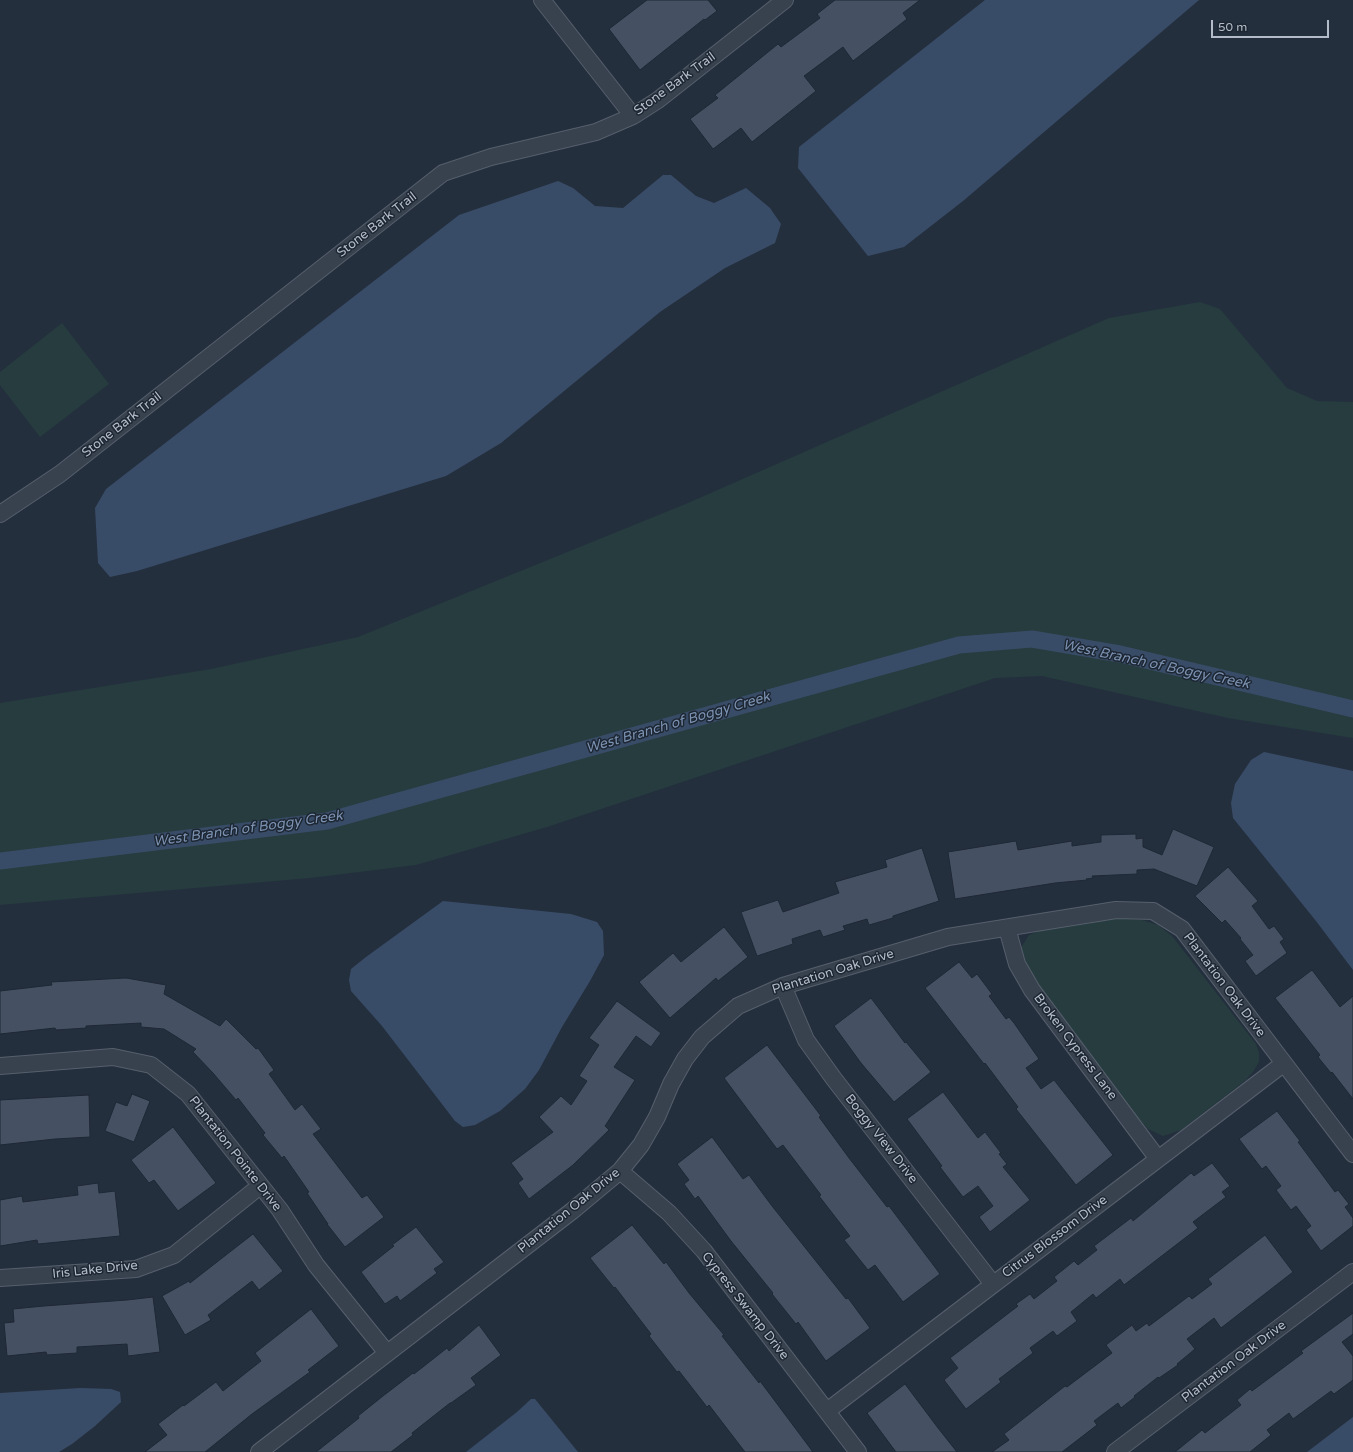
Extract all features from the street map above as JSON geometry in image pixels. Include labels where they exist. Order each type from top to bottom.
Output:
[{"type":"street","points":[[542,0],[633,116]]},
{"type":"street","name":"Stone Bark Trail","points":[[0,514],[60,474],[443,173],[491,157],[596,132],[633,116],[658,100],[785,0]]},
{"type":"street","name":"Plantation Oak Drive","points":[[259,1452],[572,1211],[620,1171],[641,1145],[657,1117],[671,1084],[685,1058],[702,1038],[738,1006],[783,986],[948,937],[1116,910],[1154,911],[1182,929],[1353,1154]]},
{"type":"street","name":"Broken Cypress Lane","points":[[1007,928],[1017,964],[1032,990],[1158,1159]]},
{"type":"street","name":"Boggy View Drive","points":[[783,986],[806,1040],[834,1079],[994,1284]]},
{"type":"street","name":"Plantation Pointe Drive","points":[[0,1066],[113,1057],[151,1065],[188,1094],[280,1210],[316,1265],[387,1353]]},
{"type":"street","name":"Citrus Blossom Drive","points":[[827,1411],[1284,1064]]},
{"type":"street","name":"Cypress Swamp Drive","points":[[620,1171],[670,1214],[704,1251],[858,1452]]},
{"type":"street","name":"Iris Lake Drive","points":[[0,1278],[136,1269],[174,1255],[260,1186]]},
{"type":"street","name":"Plantation Oak Drive","points":[[1116,1452],[1353,1272]]},
{"type":"green space","points":[[1200,302],[1220,309],[1287,388],[1317,401],[1353,402],[1353,738],[1228,718],[1042,676],[995,678],[547,827],[416,865],[310,878],[0,905],[0,703],[211,669],[358,637],[688,503],[1109,318]]},
{"type":"green space","points":[[62,323],[109,384],[40,437],[0,385],[0,372]]},
{"type":"green space","points":[[1122,918],[1142,920],[1158,925],[1172,936],[1256,1044],[1259,1053],[1259,1062],[1246,1080],[1181,1130],[1163,1136],[1148,1129],[1135,1115],[1027,973],[1021,953],[1022,946],[1029,935],[1040,931]]},
{"type":"water","points":[[985,0],[1199,0],[963,201],[904,247],[868,256],[798,168],[799,147]]},
{"type":"water","points":[[663,175],[671,175],[696,196],[714,203],[746,188],[770,208],[781,224],[775,243],[725,268],[660,312],[501,443],[446,476],[137,571],[110,577],[98,563],[95,508],[106,489],[459,215],[558,181],[573,188],[595,206],[623,208]]},
{"type":"water","points":[[1264,752],[1353,771],[1353,970],[1316,921],[1233,818],[1231,803],[1235,784],[1251,760]]},
{"type":"water","points":[[443,901],[571,914],[597,922],[603,931],[604,955],[539,1070],[525,1089],[500,1111],[475,1125],[463,1127],[455,1121],[382,1026],[351,991],[349,980],[351,969]]},
{"type":"water","points":[[80,1388],[111,1389],[120,1392],[121,1402],[95,1426],[59,1452],[0,1452],[0,1393]]},
{"type":"water","points":[[531,1399],[535,1399],[578,1452],[466,1452],[517,1412]]},
{"type":"water","points":[[1353,1417],[1353,1452],[1307,1452]]},
{"type":"building","points":[[647,0],[708,0],[717,11],[705,20],[704,19],[640,70],[609,29]]},
{"type":"building","points":[[835,0],[920,0],[903,13],[907,19],[853,61],[843,47],[804,76],[816,91],[752,142],[741,128],[713,149],[690,119],[718,98],[715,95],[778,44],[781,47],[820,18],[817,14]]},
{"type":"building","points":[[1173,829],[1214,847],[1197,886],[1154,869],[1137,870],[1137,874],[1092,876],[1093,878],[1086,879],[1087,880],[1055,883],[955,899],[948,852],[1016,841],[1018,850],[1072,841],[1072,846],[1101,842],[1101,835],[1136,834],[1136,839],[1143,838],[1143,847],[1162,855]]},
{"type":"building","points":[[922,848],[939,901],[869,925],[867,919],[843,926],[845,930],[823,937],[820,930],[792,939],[793,944],[757,956],[741,912],[778,900],[783,912],[839,893],[835,882],[887,867],[885,860]]},
{"type":"building","points":[[1228,867],[1258,901],[1252,906],[1269,929],[1274,926],[1284,939],[1280,942],[1287,953],[1256,976],[1245,961],[1253,955],[1240,939],[1241,938],[1225,920],[1222,923],[1195,896]]},
{"type":"building","points":[[724,927],[748,957],[718,981],[716,978],[670,1018],[639,982],[673,953],[681,962]]},
{"type":"building","points":[[959,962],[972,978],[977,974],[992,994],[989,996],[1006,1019],[1009,1017],[1014,1023],[1039,1059],[1026,1068],[1041,1089],[1054,1080],[1113,1155],[1076,1185],[1016,1109],[1018,1107],[985,1063],[984,1064],[925,988]]},
{"type":"building","points":[[1312,970],[1340,1007],[1353,996],[1353,1099],[1318,1057],[1320,1055],[1275,998]]},
{"type":"building","points":[[126,978],[166,985],[164,994],[220,1026],[226,1019],[256,1049],[258,1048],[274,1070],[269,1074],[295,1110],[302,1104],[321,1129],[313,1134],[362,1198],[367,1195],[384,1217],[345,1247],[327,1224],[307,1193],[309,1192],[284,1156],[282,1158],[263,1135],[265,1133],[238,1098],[236,1100],[193,1052],[196,1049],[164,1029],[141,1027],[141,1023],[86,1026],[86,1028],[56,1030],[55,1028],[0,1034],[0,991],[52,985],[51,982]]},
{"type":"building","points":[[871,998],[905,1043],[906,1042],[931,1072],[894,1102],[861,1063],[834,1026]]},
{"type":"building","points":[[617,1001],[661,1033],[651,1047],[636,1036],[614,1067],[635,1080],[605,1126],[609,1130],[573,1165],[529,1199],[518,1183],[523,1179],[511,1163],[553,1132],[539,1117],[561,1096],[571,1105],[587,1081],[579,1076],[599,1045],[589,1038]]},
{"type":"building","points":[[767,1045],[821,1116],[819,1117],[849,1158],[887,1207],[889,1206],[940,1274],[903,1302],[875,1265],[868,1270],[844,1240],[850,1236],[819,1196],[821,1195],[783,1145],[777,1149],[724,1078]]},
{"type":"building","points":[[943,1092],[978,1138],[985,1132],[1001,1153],[999,1154],[1007,1164],[1003,1167],[1030,1200],[990,1232],[979,1217],[993,1206],[978,1186],[963,1197],[907,1119]]},
{"type":"building","points":[[132,1094],[150,1101],[134,1142],[105,1131],[116,1102],[127,1106]]},
{"type":"building","points":[[89,1095],[90,1137],[0,1145],[0,1100]]},
{"type":"building","points":[[1277,1111],[1300,1141],[1298,1142],[1335,1192],[1338,1190],[1349,1204],[1345,1207],[1353,1218],[1353,1226],[1321,1251],[1306,1230],[1311,1226],[1296,1206],[1291,1210],[1276,1190],[1281,1186],[1266,1166],[1262,1169],[1239,1139]]},
{"type":"building","points":[[173,1127],[216,1183],[178,1211],[154,1180],[149,1183],[131,1160]]},
{"type":"building","points":[[712,1137],[743,1179],[749,1175],[846,1299],[848,1298],[870,1328],[826,1361],[798,1322],[796,1324],[772,1294],[773,1293],[731,1241],[698,1196],[695,1199],[684,1184],[689,1180],[677,1164]]},
{"type":"building","points":[[1212,1163],[1230,1186],[1222,1192],[1226,1197],[1193,1222],[1198,1228],[1124,1285],[1120,1279],[1096,1298],[1093,1294],[1071,1312],[1077,1321],[1057,1336],[1053,1331],[1030,1348],[1033,1353],[999,1379],[1001,1382],[966,1409],[944,1380],[958,1368],[950,1358],[1018,1306],[1016,1304],[1030,1294],[1034,1299],[1057,1281],[1054,1277],[1074,1261],[1078,1265],[1097,1250],[1094,1246],[1131,1218],[1133,1221],[1191,1173],[1194,1176]]},
{"type":"building","points":[[98,1183],[99,1193],[115,1191],[120,1236],[38,1244],[37,1240],[0,1246],[0,1200],[22,1196],[23,1202],[78,1195],[77,1186]]},
{"type":"building","points":[[632,1225],[664,1264],[666,1262],[689,1293],[724,1335],[722,1336],[759,1383],[760,1381],[813,1452],[745,1452],[709,1405],[707,1407],[679,1371],[677,1372],[649,1336],[651,1334],[615,1287],[614,1288],[590,1258]]},
{"type":"building","points":[[416,1227],[444,1262],[434,1269],[437,1273],[400,1301],[397,1296],[385,1304],[361,1272],[394,1246],[392,1245]]},
{"type":"building","points":[[253,1234],[283,1271],[259,1290],[252,1281],[208,1315],[211,1320],[185,1335],[162,1296],[189,1281],[190,1283]]},
{"type":"building","points":[[1265,1235],[1293,1272],[1221,1328],[1214,1318],[1187,1339],[1195,1349],[1177,1364],[1178,1365],[1159,1378],[1158,1377],[1121,1408],[1118,1403],[1094,1421],[1097,1425],[1062,1452],[992,1452],[1009,1440],[1004,1434],[1065,1386],[1067,1387],[1112,1353],[1106,1345],[1132,1325],[1136,1331],[1147,1323],[1149,1326],[1189,1296],[1192,1299],[1212,1284],[1208,1279]]},
{"type":"building","points":[[153,1297],[160,1352],[128,1356],[127,1344],[77,1347],[77,1353],[47,1355],[46,1352],[7,1356],[4,1323],[14,1322],[13,1309]]},
{"type":"building","points":[[311,1309],[339,1346],[308,1370],[310,1372],[252,1414],[205,1452],[145,1452],[167,1435],[158,1424],[216,1382],[223,1391],[261,1361],[255,1353]]},
{"type":"building","points":[[1353,1313],[1353,1334],[1342,1342],[1353,1356],[1353,1380],[1334,1394],[1331,1391],[1293,1419],[1289,1413],[1267,1430],[1271,1435],[1250,1452],[1175,1452],[1202,1430],[1205,1433],[1241,1405],[1237,1400],[1250,1389],[1252,1391],[1303,1353],[1301,1351]]},
{"type":"building","points":[[479,1325],[501,1355],[471,1378],[476,1385],[412,1433],[413,1435],[391,1452],[316,1452],[359,1418],[358,1416],[383,1396],[447,1348],[449,1351]]},
{"type":"building","points":[[905,1384],[957,1452],[896,1452],[867,1413]]},
{"type":"waterway","name":"West Branch of Boggy Creek","points":[[0,861],[327,821],[959,645],[1032,639],[1120,654],[1353,709]]}]
